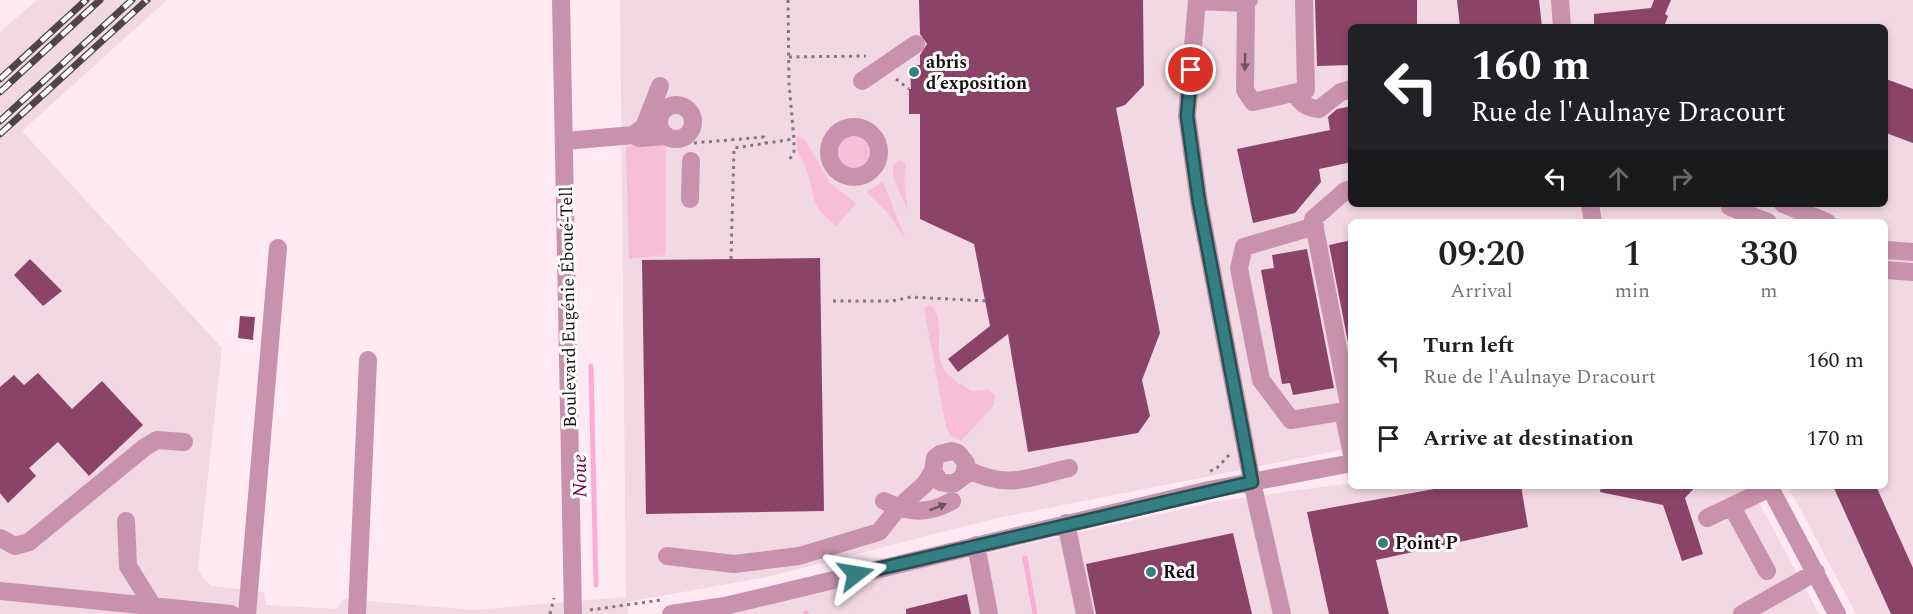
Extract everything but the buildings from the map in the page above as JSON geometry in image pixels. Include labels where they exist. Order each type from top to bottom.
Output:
[{"type":"street","name":"Boulevard Eugénie Éboué-Tell","points":[[561,0],[573,614]]},
{"type":"street","points":[[1282,614],[1252,482],[1199,202],[1187,116],[1197,1],[1247,2],[1245,90],[1252,102],[1306,90],[1304,0]]},
{"type":"street","points":[[1560,0],[1562,24]]},
{"type":"street","points":[[862,81],[916,44]]},
{"type":"street","points":[[633,135],[644,126],[660,86]]},
{"type":"street","points":[[1295,93],[1299,101],[1308,108],[1319,109],[1341,92],[1348,89]]},
{"type":"street","points":[[565,141],[633,135],[639,138],[667,136]]},
{"type":"street","points":[[688,152],[690,199]]},
{"type":"street","points":[[1314,226],[1244,247],[1239,267],[1261,380],[1291,420],[1348,410],[1313,219],[1344,190],[1348,190]]},
{"type":"street","points":[[1730,207],[1760,219]]},
{"type":"street","points":[[1790,207],[1820,219]]},
{"type":"street","points":[[247,614],[278,248]]},
{"type":"street","points":[[1888,250],[1913,252]]},
{"type":"street","points":[[1888,270],[1913,272]]},
{"type":"street","points":[[357,614],[368,360]]},
{"type":"street","points":[[0,538],[15,546],[29,542],[144,447],[157,440],[184,442]]},
{"type":"street","points":[[671,614],[725,606],[1066,523],[1252,482],[1348,464]]},
{"type":"street","points":[[667,556],[734,564],[799,556],[879,532],[891,504],[925,484],[933,471],[940,482],[953,484],[964,476],[966,469],[989,480],[1007,483],[1069,468]]},
{"type":"street","points":[[1707,519],[1766,489]]},
{"type":"street","points":[[1771,489],[1838,614]]},
{"type":"street","points":[[891,504],[918,513],[939,508],[952,501]]},
{"type":"street","points":[[1732,507],[1767,571]]},
{"type":"street","points":[[126,521],[128,566],[152,604]]},
{"type":"street","points":[[1066,523],[1085,614]]},
{"type":"street","points":[[976,545],[989,614]]},
{"type":"street","points":[[1742,614],[1816,572]]},
{"type":"street","points":[[0,591],[81,606],[152,604],[231,614]]},
{"type":"path","points":[[788,0],[794,139],[794,153],[789,160]]},
{"type":"path","points":[[789,57],[873,56],[909,89]]},
{"type":"path","points":[[688,152],[764,137],[766,143]]},
{"type":"path","points":[[731,259],[734,148],[794,139]]},
{"type":"path","points":[[832,301],[892,301],[911,297],[986,302]]},
{"type":"shaded area","points":[[37,0],[167,0],[22,131],[222,348],[198,568],[202,577],[211,586],[264,592],[266,605],[337,609],[343,599],[474,610],[626,597],[620,0],[1913,0],[1913,614],[1856,614],[1790,489],[1888,489],[1888,219],[1348,219],[1348,449],[993,519],[767,577],[627,602],[628,614],[0,614],[0,32]]},
{"type":"shaded area","points":[[854,134],[867,139],[872,152],[867,165],[854,170],[841,165],[836,152],[841,139]]},
{"type":"shaded area","points":[[797,136],[806,141],[830,183],[856,203],[837,226],[827,219],[816,205],[809,176],[798,150]]},
{"type":"shaded area","points":[[666,144],[666,255],[629,259],[626,146]]},
{"type":"shaded area","points":[[900,160],[906,165],[904,180],[908,211],[893,178],[893,165]]},
{"type":"shaded area","points":[[883,182],[906,240],[888,213],[866,192]]},
{"type":"shaded area","points":[[930,305],[938,316],[939,356],[943,368],[972,391],[988,389],[995,395],[994,405],[961,441],[951,436],[946,427],[924,308]]},
{"type":"shaded area","points":[[1348,483],[1348,489],[1752,489],[1819,614],[716,614],[1219,501]]},
{"type":"waterway","name":"Noue","points":[[591,366],[596,585]]},
{"type":"waterway","name":"Noue","points":[[1025,558],[1035,614]]},
{"type":"railway","points":[[0,79],[86,0]]},
{"type":"railway","points":[[0,92],[100,0]]},
{"type":"railway","points":[[0,121],[132,0]]},
{"type":"railway","points":[[0,134],[147,0]]},
{"type":"place","name":"abris d’exposition","points":[[914,72]]},
{"type":"place","name":"Point P","points":[[1383,543]]},
{"type":"place","name":"Red","points":[[1151,572]]},
{"type":"route","points":[[856,574],[1066,523],[1252,482],[1199,202],[1187,116],[1191,70]]}]
